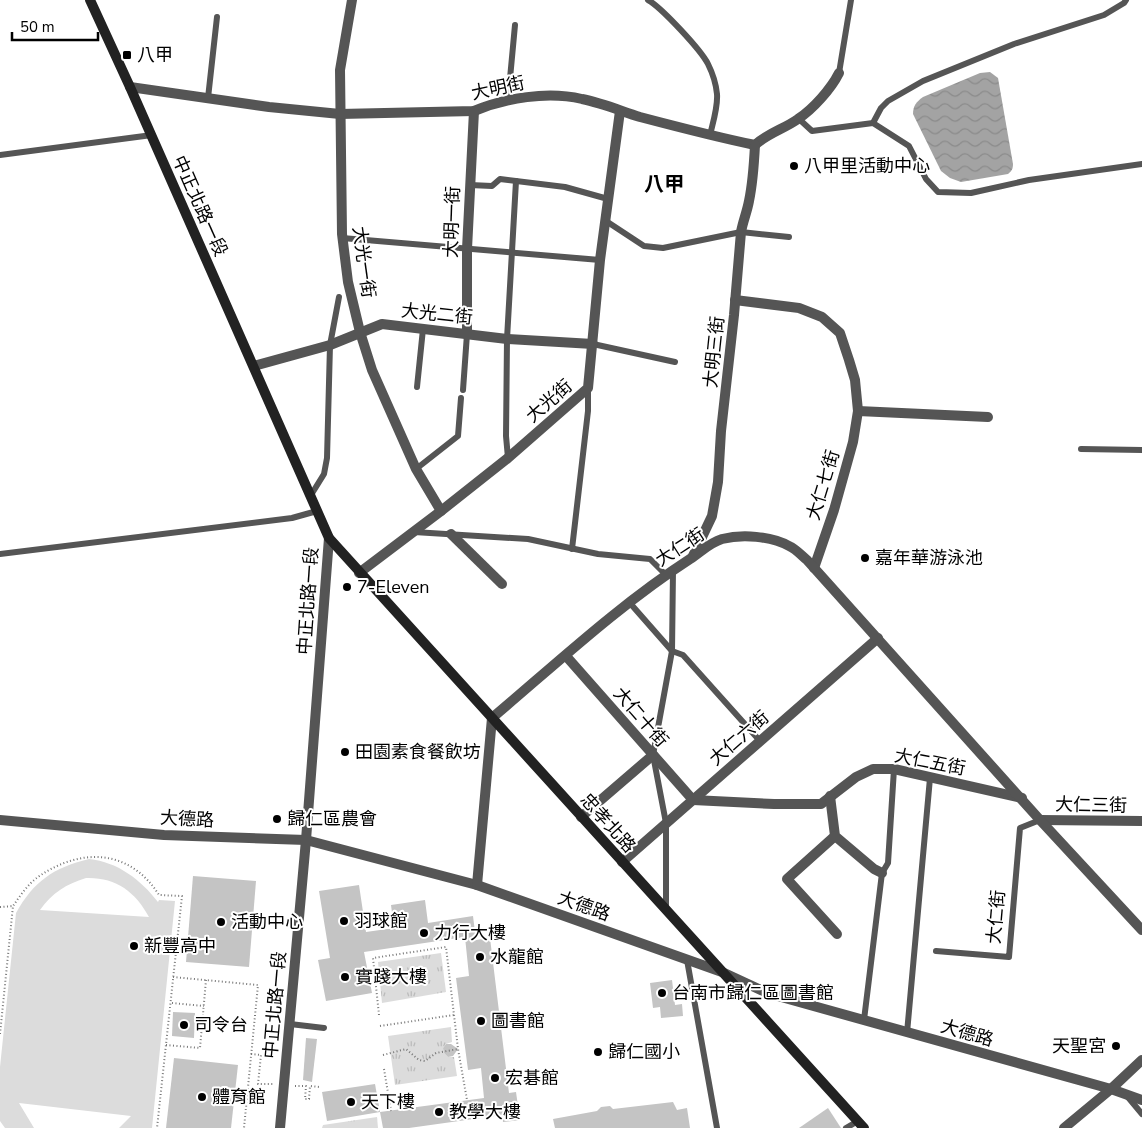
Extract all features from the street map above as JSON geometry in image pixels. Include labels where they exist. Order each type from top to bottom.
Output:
[{"type":"main road","name":"中正北路一段","points":[[90,0],[152,135],[329,538]]},
{"type":"main road","name":"忠孝北路","points":[[329,538],[861,1124]]},
{"type":"street","name":"大光一街","points":[[352,0],[340,70],[342,238],[348,282],[360,332],[372,370],[416,469],[441,511]]},
{"type":"street","points":[[755,145],[764,136],[798,119],[832,87],[840,73]]},
{"type":"street","name":"大明街","points":[[130,87],[269,107],[340,114],[474,111],[508,100],[552,96],[581,98],[620,111],[755,145]]},
{"type":"street","name":"大明一街","points":[[467,334],[467,249],[474,111]]},
{"type":"street","name":"大光街","points":[[360,573],[508,458],[588,388],[600,260],[620,111]]},
{"type":"street","name":"大明三街","points":[[692,559],[712,516],[718,482],[721,431],[741,232],[749,203],[755,145]]},
{"type":"street","name":"大仁七街","points":[[735,300],[799,308],[822,317],[840,333],[855,380],[858,411],[853,442],[814,568]]},
{"type":"street","name":"大光二街","points":[[254,366],[330,345],[382,324],[507,339],[593,344]]},
{"type":"street","points":[[858,411],[988,417]]},
{"type":"street","points":[[452,534],[502,584]]},
{"type":"street","name":"大仁街","points":[[492,718],[629,602],[670,572],[692,559],[706,546],[721,540],[739,537],[775,540],[789,546],[807,560],[1040,820],[1142,930]]},
{"type":"street","name":"中正北路一段","points":[[280,1128],[306,840],[329,538]]},
{"type":"street","name":"大仁六街","points":[[622,862],[878,638]]},
{"type":"street","name":"大仁十街","points":[[566,656],[692,800]]},
{"type":"street","points":[[477,885],[492,718]]},
{"type":"street","points":[[581,817],[653,755]]},
{"type":"street","name":"大仁五街","points":[[692,800],[821,804],[856,777],[873,769],[894,769],[1022,798]]},
{"type":"street","points":[[830,796],[835,836],[874,869],[882,873]]},
{"type":"street","name":"大德路","points":[[0,820],[164,835],[306,840],[477,885],[722,972],[768,993],[1111,1089],[1142,1100]]},
{"type":"street","name":"大仁三街","points":[[1040,820],[1142,821]]},
{"type":"street","points":[[835,836],[787,879],[837,934]]},
{"type":"street","points":[[1064,1128],[1142,1060]]},
{"type":"lane","points":[[648,0],[655,4],[683,33],[708,63],[717,94],[716,111],[710,135]]},
{"type":"lane","points":[[840,73],[851,0]]},
{"type":"lane","points":[[872,123],[881,108],[888,101],[923,81],[1014,44],[1104,15],[1126,0]]},
{"type":"lane","points":[[208,98],[217,17]]},
{"type":"lane","points":[[508,100],[514,25]]},
{"type":"lane","points":[[798,119],[812,131],[872,123],[910,146],[929,183],[938,192],[971,193],[1029,180],[1142,164]]},
{"type":"lane","points":[[0,155],[152,135]]},
{"type":"lane","points":[[470,185],[492,186],[500,179],[565,187],[608,199]]},
{"type":"lane","points":[[508,458],[506,436],[507,339],[516,181]]},
{"type":"lane","points":[[606,221],[644,246],[663,248],[741,232],[789,237]]},
{"type":"lane","points":[[342,238],[600,260]]},
{"type":"lane","points":[[311,495],[324,474],[327,458],[330,345],[339,297]]},
{"type":"lane","points":[[417,387],[423,329]]},
{"type":"lane","points":[[462,390],[467,334]]},
{"type":"lane","points":[[593,344],[675,362]]},
{"type":"lane","points":[[572,549],[588,411],[588,388]]},
{"type":"lane","points":[[416,469],[458,436],[461,398]]},
{"type":"lane","points":[[1081,449],[1142,450]]},
{"type":"lane","points":[[0,554],[292,518],[317,511]]},
{"type":"lane","points":[[414,532],[528,539],[598,554],[650,559],[670,572],[672,651],[653,755],[666,824],[666,908]]},
{"type":"lane","points":[[629,602],[672,651],[683,654],[760,741]]},
{"type":"lane","points":[[864,1020],[882,873],[888,863],[894,769]]},
{"type":"lane","points":[[907,1033],[930,778]]},
{"type":"lane","name":"大仁街","points":[[936,951],[1008,957],[1020,828],[1040,820]]},
{"type":"lane","points":[[687,960],[717,1128]]},
{"type":"lane","points":[[290,1024],[324,1028]]},
{"type":"lane","points":[[1126,1095],[1142,1114]]},
{"type":"lane","points":[[846,1128],[861,1124]]},
{"type":"path","points":[[0,1034],[13,906],[22,893],[37,878],[73,859],[89,856],[104,857],[123,862],[138,870],[151,882],[159,894],[182,896],[157,1128]]},
{"type":"path","points":[[0,907],[13,906]]},
{"type":"path","points":[[379,1015],[373,958],[446,947],[458,1049],[467,1100]]},
{"type":"path","points":[[173,977],[258,985],[244,1128]]},
{"type":"path","points":[[166,1045],[200,1048],[206,980]]},
{"type":"path","points":[[170,1002],[204,1006]]},
{"type":"path","points":[[380,1026],[454,1014]]},
{"type":"path","points":[[382,1055],[406,1049],[418,1060],[426,1061],[436,1053],[458,1049]]},
{"type":"path","points":[[251,1054],[261,1055],[258,1084]]},
{"type":"path","points":[[384,1069],[391,1111]]},
{"type":"path","points":[[306,1086],[305,1099],[309,1099],[310,1086],[320,1087]]},
{"type":"green space","points":[[89,859],[110,864],[128,873],[144,886],[158,902],[159,900],[175,901],[152,1128],[119,1128],[131,1116],[19,1103],[34,1128],[5,1128],[0,1121],[0,1067],[16,913],[30,892],[46,877]],"holes":[[[86,878],[96,878],[123,887],[131,893],[149,917],[40,910],[49,899],[66,886]]]},
{"type":"green space","points":[[441,953],[446,992],[382,1003],[378,962]]},
{"type":"green space","points":[[451,1027],[452,1042],[446,1044],[443,1048],[444,1053],[448,1057],[454,1057],[457,1076],[395,1085],[388,1036]]},
{"type":"green space","points":[[377,1117],[378,1128],[322,1128],[323,1125]]},
{"type":"water","points":[[990,72],[998,78],[1013,164],[1012,168],[1008,174],[961,182],[950,178],[941,171],[913,114],[914,109],[917,102],[923,97],[980,73]]},
{"type":"building","name":"活動中心","points":[[193,876],[256,881],[249,967],[186,962]]},
{"type":"building","points":[[359,885],[366,932],[394,928],[391,905],[425,900],[428,923],[473,916],[476,940],[490,938],[509,1093],[516,1092],[520,1120],[503,1122],[502,1115],[409,1128],[383,1128],[380,1112],[484,1098],[481,1068],[468,1070],[456,978],[469,976],[465,937],[364,952],[372,993],[326,1001],[318,960],[330,958],[319,891]]},
{"type":"building","name":"台南市歸仁區圖書館","points":[[672,980],[675,1005],[682,1004],[683,1016],[661,1018],[660,1007],[653,1008],[650,983]]},
{"type":"building","name":"司令台","points":[[173,1012],[195,1013],[194,1038],[172,1036]]},
{"type":"building","points":[[306,1038],[317,1039],[312,1082],[303,1080]]},
{"type":"building","points":[[446,1044],[451,1044],[458,1049],[453,1056],[448,1057],[444,1053],[443,1048]]},
{"type":"building","name":"體育館","points":[[174,1058],[238,1065],[231,1128],[166,1128]]},
{"type":"building","name":"天下樓","points":[[375,1084],[380,1112],[327,1121],[322,1092]]},
{"type":"building","points":[[673,1102],[677,1110],[687,1108],[690,1128],[555,1128],[553,1119],[597,1111],[601,1107],[610,1106],[613,1109]]},
{"type":"building","points":[[828,1108],[841,1128],[799,1128]]},
{"type":"place","name":"八甲","points":[[127,55]]},
{"type":"place","name":"八甲里活動中心","points":[[794,166]]},
{"type":"place","name":"嘉年華游泳池","points":[[865,558]]},
{"type":"place","name":"7-Eleven","points":[[347,587]]},
{"type":"place","name":"田園素食餐飲坊","points":[[345,752]]},
{"type":"place","name":"歸仁區農會","points":[[277,819]]},
{"type":"place","name":"羽球館","points":[[344,921]]},
{"type":"place","name":"活動中心","points":[[221,922]]},
{"type":"place","name":"力行大樓","points":[[424,933]]},
{"type":"place","name":"新豐高中","points":[[134,946]]},
{"type":"place","name":"水龍館","points":[[480,957]]},
{"type":"place","name":"實踐大樓","points":[[345,977]]},
{"type":"place","name":"台南市歸仁區圖書館","points":[[662,993]]},
{"type":"place","name":"圖書館","points":[[481,1021]]},
{"type":"place","name":"司令台","points":[[184,1025]]},
{"type":"place","name":"天聖宮","points":[[1116,1046]]},
{"type":"place","name":"歸仁國小","points":[[598,1052]]},
{"type":"place","name":"宏碁館","points":[[495,1078]]},
{"type":"place","name":"體育館","points":[[202,1097]]},
{"type":"place","name":"天下樓","points":[[351,1102]]},
{"type":"place","name":"教學大樓","points":[[439,1112]]},
{"type":"district","name":"八甲","points":[[664,184]]}]
